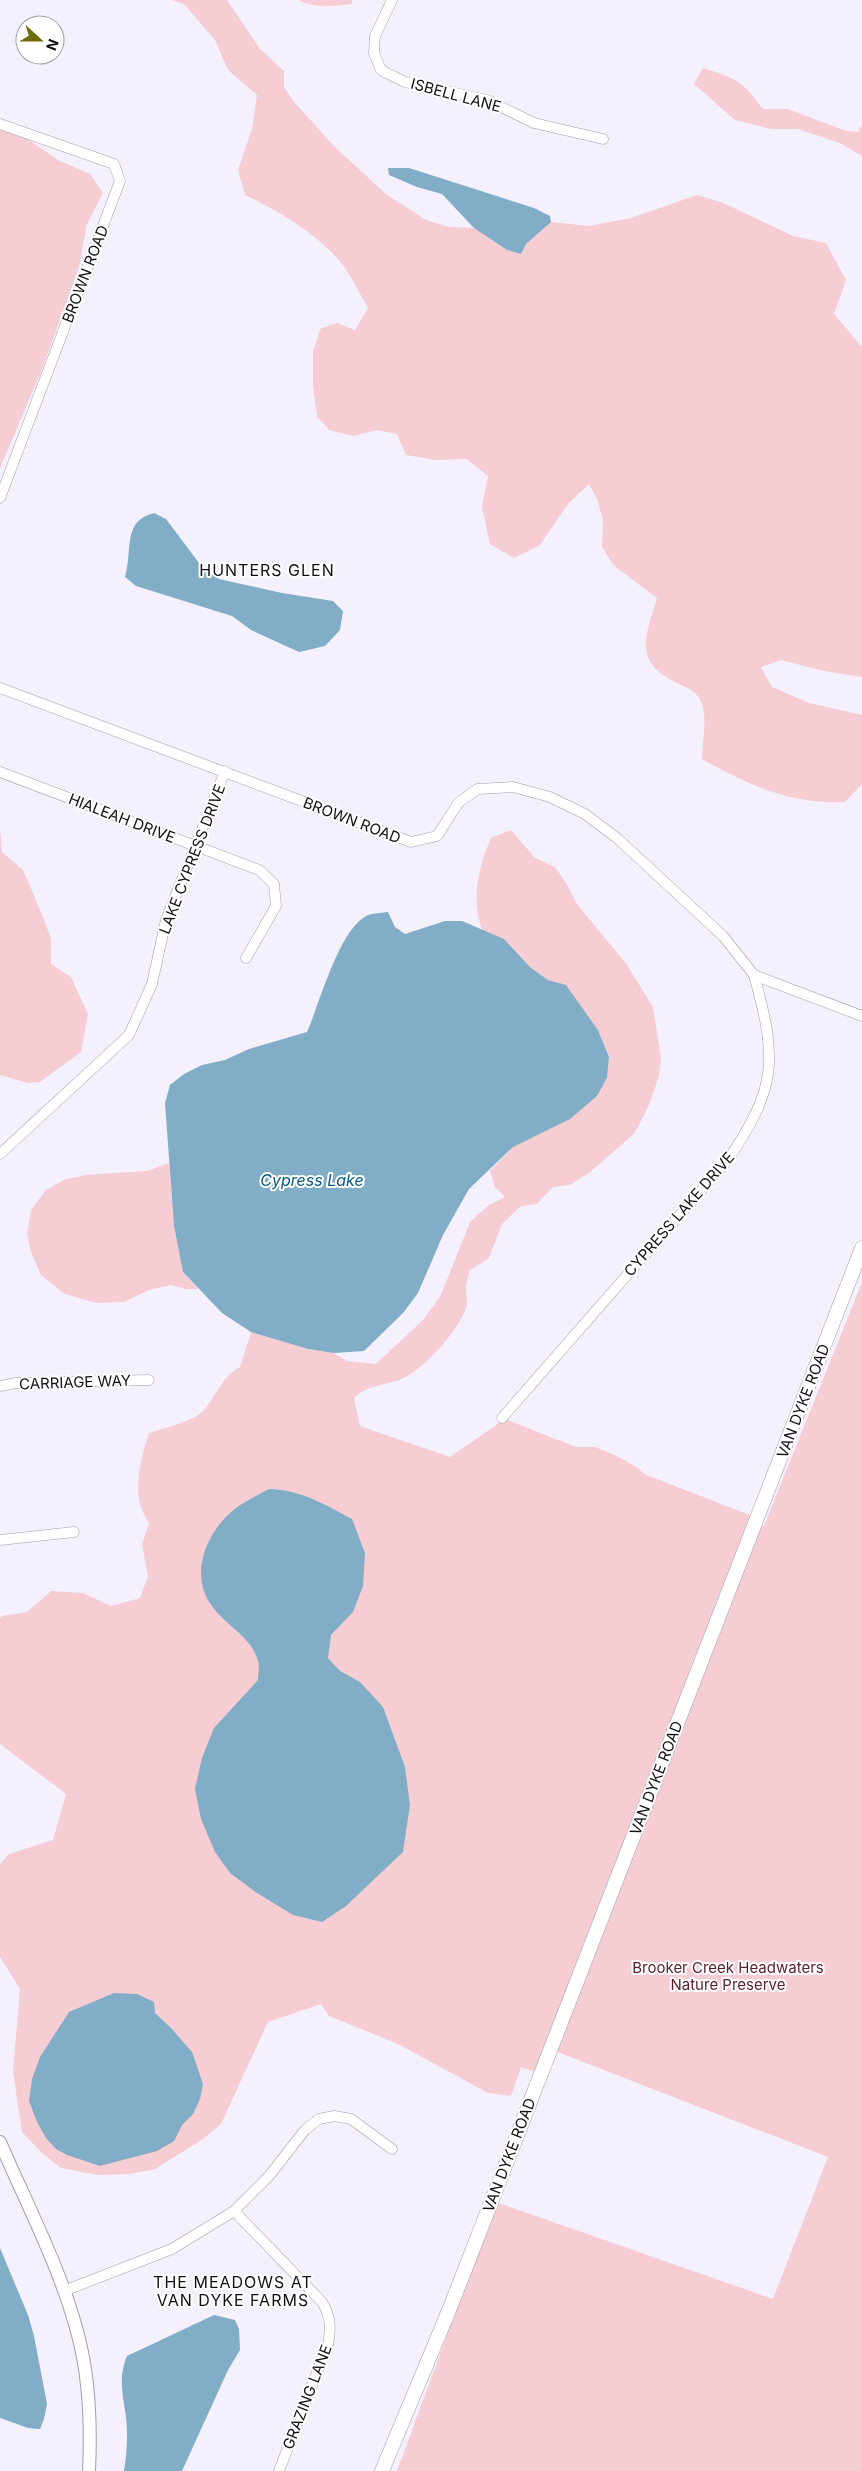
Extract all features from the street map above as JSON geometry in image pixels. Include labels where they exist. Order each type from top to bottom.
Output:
[{"type":"main road","name":"VAN DYKE ROAD","points":[[382,2471],[450,2308],[862,1248]]},
{"type":"main road","name":"VAN DYKE ROAD","points":[[392,2471],[450,2308]]},
{"type":"street","name":"ISBELL LANE","points":[[392,0],[375,36],[374,53],[381,70],[405,82],[487,100],[534,123],[603,139]]},
{"type":"street","name":"BROWN ROAD","points":[[0,124],[114,164],[120,181],[0,498]]},
{"type":"street","name":"BROWN ROAD","points":[[0,688],[410,842],[437,836],[459,802],[478,789],[513,786],[550,797],[586,814],[618,838],[723,936],[754,975]]},
{"type":"street","name":"LAKE CYPRESS DRIVE","points":[[0,1154],[129,1035],[152,984],[166,920],[225,771]]},
{"type":"street","name":"HIALEAH DRIVE","points":[[0,772],[259,870],[274,884],[276,906],[246,958]]},
{"type":"street","points":[[754,975],[862,1016]]},
{"type":"street","name":"CYPRESS LAKE DRIVE","points":[[502,1418],[728,1161],[747,1132],[765,1093],[770,1071],[767,1025],[754,975]]},
{"type":"street","name":"CARRIAGE WAY","points":[[0,1386],[149,1380]]},
{"type":"street","points":[[0,1540],[74,1532]]},
{"type":"street","points":[[64,2291],[172,2248],[234,2211],[269,2176],[304,2130],[319,2119],[334,2116],[351,2119],[392,2149]]},
{"type":"street","points":[[0,2142],[64,2291],[80,2343],[89,2396],[89,2471]]},
{"type":"street","name":"GRAZING LANE","points":[[234,2211],[322,2302],[329,2314],[331,2326],[328,2344],[278,2471]]},
{"type":"green space","points":[[172,0],[227,0],[260,49],[284,71],[284,87],[294,102],[335,147],[386,194],[426,220],[449,227],[474,228],[507,250],[521,254],[526,244],[551,222],[589,226],[631,218],[697,195],[721,202],[793,236],[826,243],[846,280],[834,314],[862,347],[862,677],[824,671],[781,660],[761,667],[772,687],[809,703],[862,715],[862,784],[845,802],[825,802],[788,797],[753,785],[702,759],[704,717],[701,702],[695,693],[660,673],[647,655],[647,635],[657,598],[613,565],[602,546],[603,520],[597,499],[589,484],[568,504],[540,545],[514,558],[490,544],[482,507],[488,476],[467,459],[436,460],[406,455],[397,434],[377,430],[354,436],[329,430],[317,416],[313,385],[313,351],[321,328],[337,323],[355,330],[368,308],[347,271],[327,248],[301,227],[245,195],[238,170],[252,129],[257,95],[228,70],[215,40],[185,5]]},
{"type":"green space","points":[[299,0],[352,0],[352,4],[318,6]]},
{"type":"green space","points":[[703,68],[732,78],[744,86],[763,109],[788,109],[846,131],[858,132],[862,125],[862,156],[840,143],[798,129],[771,129],[735,120],[694,84]]},
{"type":"green space","points":[[0,128],[20,134],[58,160],[90,174],[103,193],[87,224],[79,267],[41,372],[0,468]]},
{"type":"green space","points":[[0,828],[2,852],[23,870],[43,917],[51,939],[51,964],[71,977],[88,1014],[81,1052],[40,1082],[28,1083],[0,1075]]},
{"type":"green space","points":[[511,830],[535,858],[555,867],[577,904],[627,965],[653,1007],[661,1058],[659,1076],[649,1105],[635,1133],[589,1173],[570,1185],[553,1187],[537,1204],[521,1206],[502,1224],[489,1258],[470,1270],[466,1284],[466,1308],[456,1328],[429,1359],[408,1375],[399,1380],[370,1388],[354,1398],[360,1426],[450,1457],[505,1419],[576,1447],[595,1447],[617,1456],[638,1468],[644,1474],[752,1516],[535,2072],[521,2067],[511,2096],[488,2093],[398,2044],[329,2016],[321,2004],[268,2022],[221,2124],[203,2139],[155,2169],[130,2174],[97,2175],[61,2168],[42,2153],[22,2132],[13,2072],[20,1989],[0,1957],[0,1864],[9,1854],[53,1840],[66,1794],[0,1744],[0,1618],[2,1616],[27,1612],[51,1591],[83,1593],[111,1606],[140,1598],[148,1576],[142,1545],[149,1523],[143,1513],[140,1502],[138,1479],[149,1433],[185,1421],[203,1411],[228,1376],[240,1367],[251,1332],[308,1349],[334,1353],[347,1361],[376,1364],[423,1320],[440,1297],[470,1222],[489,1205],[505,1197],[495,1187],[490,1171],[513,1147],[597,1096],[607,1078],[609,1056],[598,1030],[566,986],[548,980],[530,967],[504,939],[482,930],[477,906],[477,895],[483,861],[491,838]]},
{"type":"green space","points":[[169,1163],[174,1226],[183,1272],[198,1289],[185,1289],[171,1285],[149,1290],[124,1302],[96,1303],[65,1294],[41,1275],[31,1252],[27,1234],[31,1210],[46,1190],[64,1180],[85,1175],[147,1171]]},
{"type":"green space","name":"Brooker Creek Headwaters Nature Preserve","points":[[862,1282],[862,2471],[397,2471],[496,2202],[773,2299],[828,2157],[555,2051],[724,1623],[760,1525],[764,1526]]},
{"type":"water","points":[[388,168],[409,168],[534,208],[550,216],[551,222],[526,244],[521,254],[507,250],[474,228],[442,194],[417,187],[389,175]]},
{"type":"water","points":[[154,513],[166,519],[202,567],[219,579],[282,593],[333,601],[343,611],[340,630],[325,646],[299,652],[251,630],[232,616],[136,586],[125,577],[130,538],[137,522]]},
{"type":"water","name":"Cypress Lake","points":[[388,912],[395,927],[405,934],[445,921],[462,921],[504,939],[530,967],[548,980],[566,985],[598,1030],[609,1057],[607,1078],[597,1096],[570,1119],[513,1147],[469,1189],[443,1235],[418,1293],[403,1313],[364,1351],[334,1353],[308,1349],[251,1332],[222,1313],[183,1272],[174,1226],[165,1103],[170,1085],[184,1074],[202,1065],[225,1060],[249,1049],[307,1032],[339,950],[348,935],[368,915]]},
{"type":"water","points":[[269,1489],[302,1495],[352,1519],[365,1553],[363,1586],[353,1612],[331,1635],[328,1658],[340,1671],[360,1682],[383,1707],[405,1767],[410,1805],[403,1852],[346,1906],[322,1922],[293,1915],[257,1893],[230,1873],[215,1852],[201,1819],[195,1789],[202,1758],[214,1728],[258,1680],[259,1668],[259,1663],[250,1645],[217,1613],[205,1594],[201,1567],[204,1553],[209,1540],[226,1517],[240,1505]]},
{"type":"water","points":[[114,1993],[137,1994],[154,2002],[155,2013],[192,2052],[203,2084],[200,2099],[193,2114],[182,2125],[174,2141],[157,2151],[100,2166],[67,2155],[56,2149],[46,2138],[37,2122],[29,2101],[32,2079],[40,2057],[69,2012]]},
{"type":"water","points":[[0,2248],[28,2315],[34,2336],[47,2404],[40,2429],[28,2428],[0,2418]]},
{"type":"water","points":[[214,2315],[235,2320],[239,2329],[240,2350],[228,2370],[182,2471],[124,2471],[127,2430],[122,2379],[127,2356]]},
{"type":"district","name":"HUNTERS GLEN","points":[[267,570]]},
{"type":"district","name":"THE MEADOWS AT VAN DYKE FARMS","points":[[233,2291]]}]
